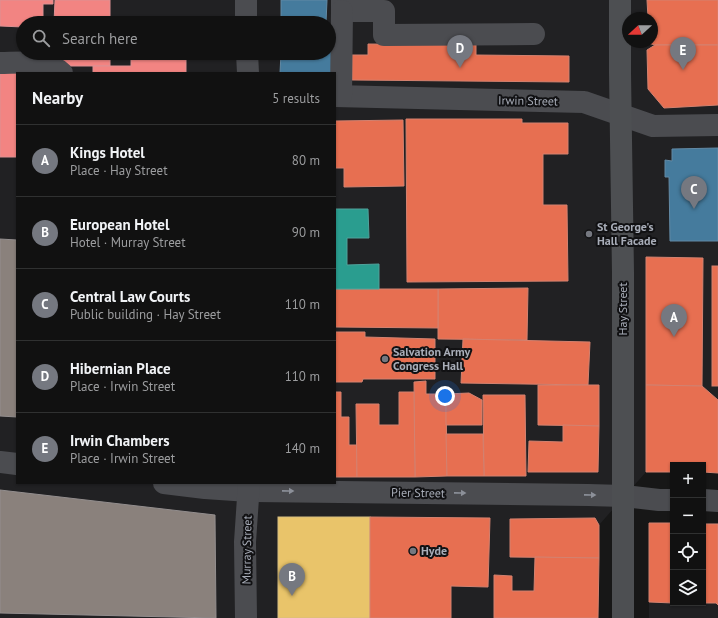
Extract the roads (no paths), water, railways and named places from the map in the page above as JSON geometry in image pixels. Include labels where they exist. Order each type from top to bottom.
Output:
[{"type":"main road","name":"Hay Street","points":[[620,0],[624,496],[623,618]]},
{"type":"street","points":[[246,0],[246,16]]},
{"type":"street","points":[[338,96],[342,5],[384,11],[384,35],[483,43],[534,34]]},
{"type":"street","points":[[247,60],[248,72]]},
{"type":"street","points":[[0,63],[41,63],[61,72]]},
{"type":"street","name":"Irwin Street","points":[[338,96],[584,102],[653,126],[718,125]]},
{"type":"street","points":[[0,462],[16,464]]},
{"type":"street","name":"Pier Street","points":[[172,484],[205,488],[249,487],[624,496],[670,500]]},
{"type":"street","name":"Murray Street","points":[[246,618],[245,542],[249,487]]},
{"type":"street","points":[[706,500],[718,500]]},
{"type":"place","name":"Hibernian Place","points":[[460,68]]},
{"type":"place","name":"Irwin Chambers","points":[[683,70]]},
{"type":"place","name":"Central Law Courts","points":[[694,209]]},
{"type":"place","name":"St George's Hall Facade","points":[[589,234]]},
{"type":"place","name":"Kings Hotel","points":[[674,337]]},
{"type":"place","name":"Salvation Army Congress Hall","points":[[385,359]]},
{"type":"place","name":"Hyde","points":[[413,551]]},
{"type":"place","name":"European Hotel","points":[[292,596]]}]
